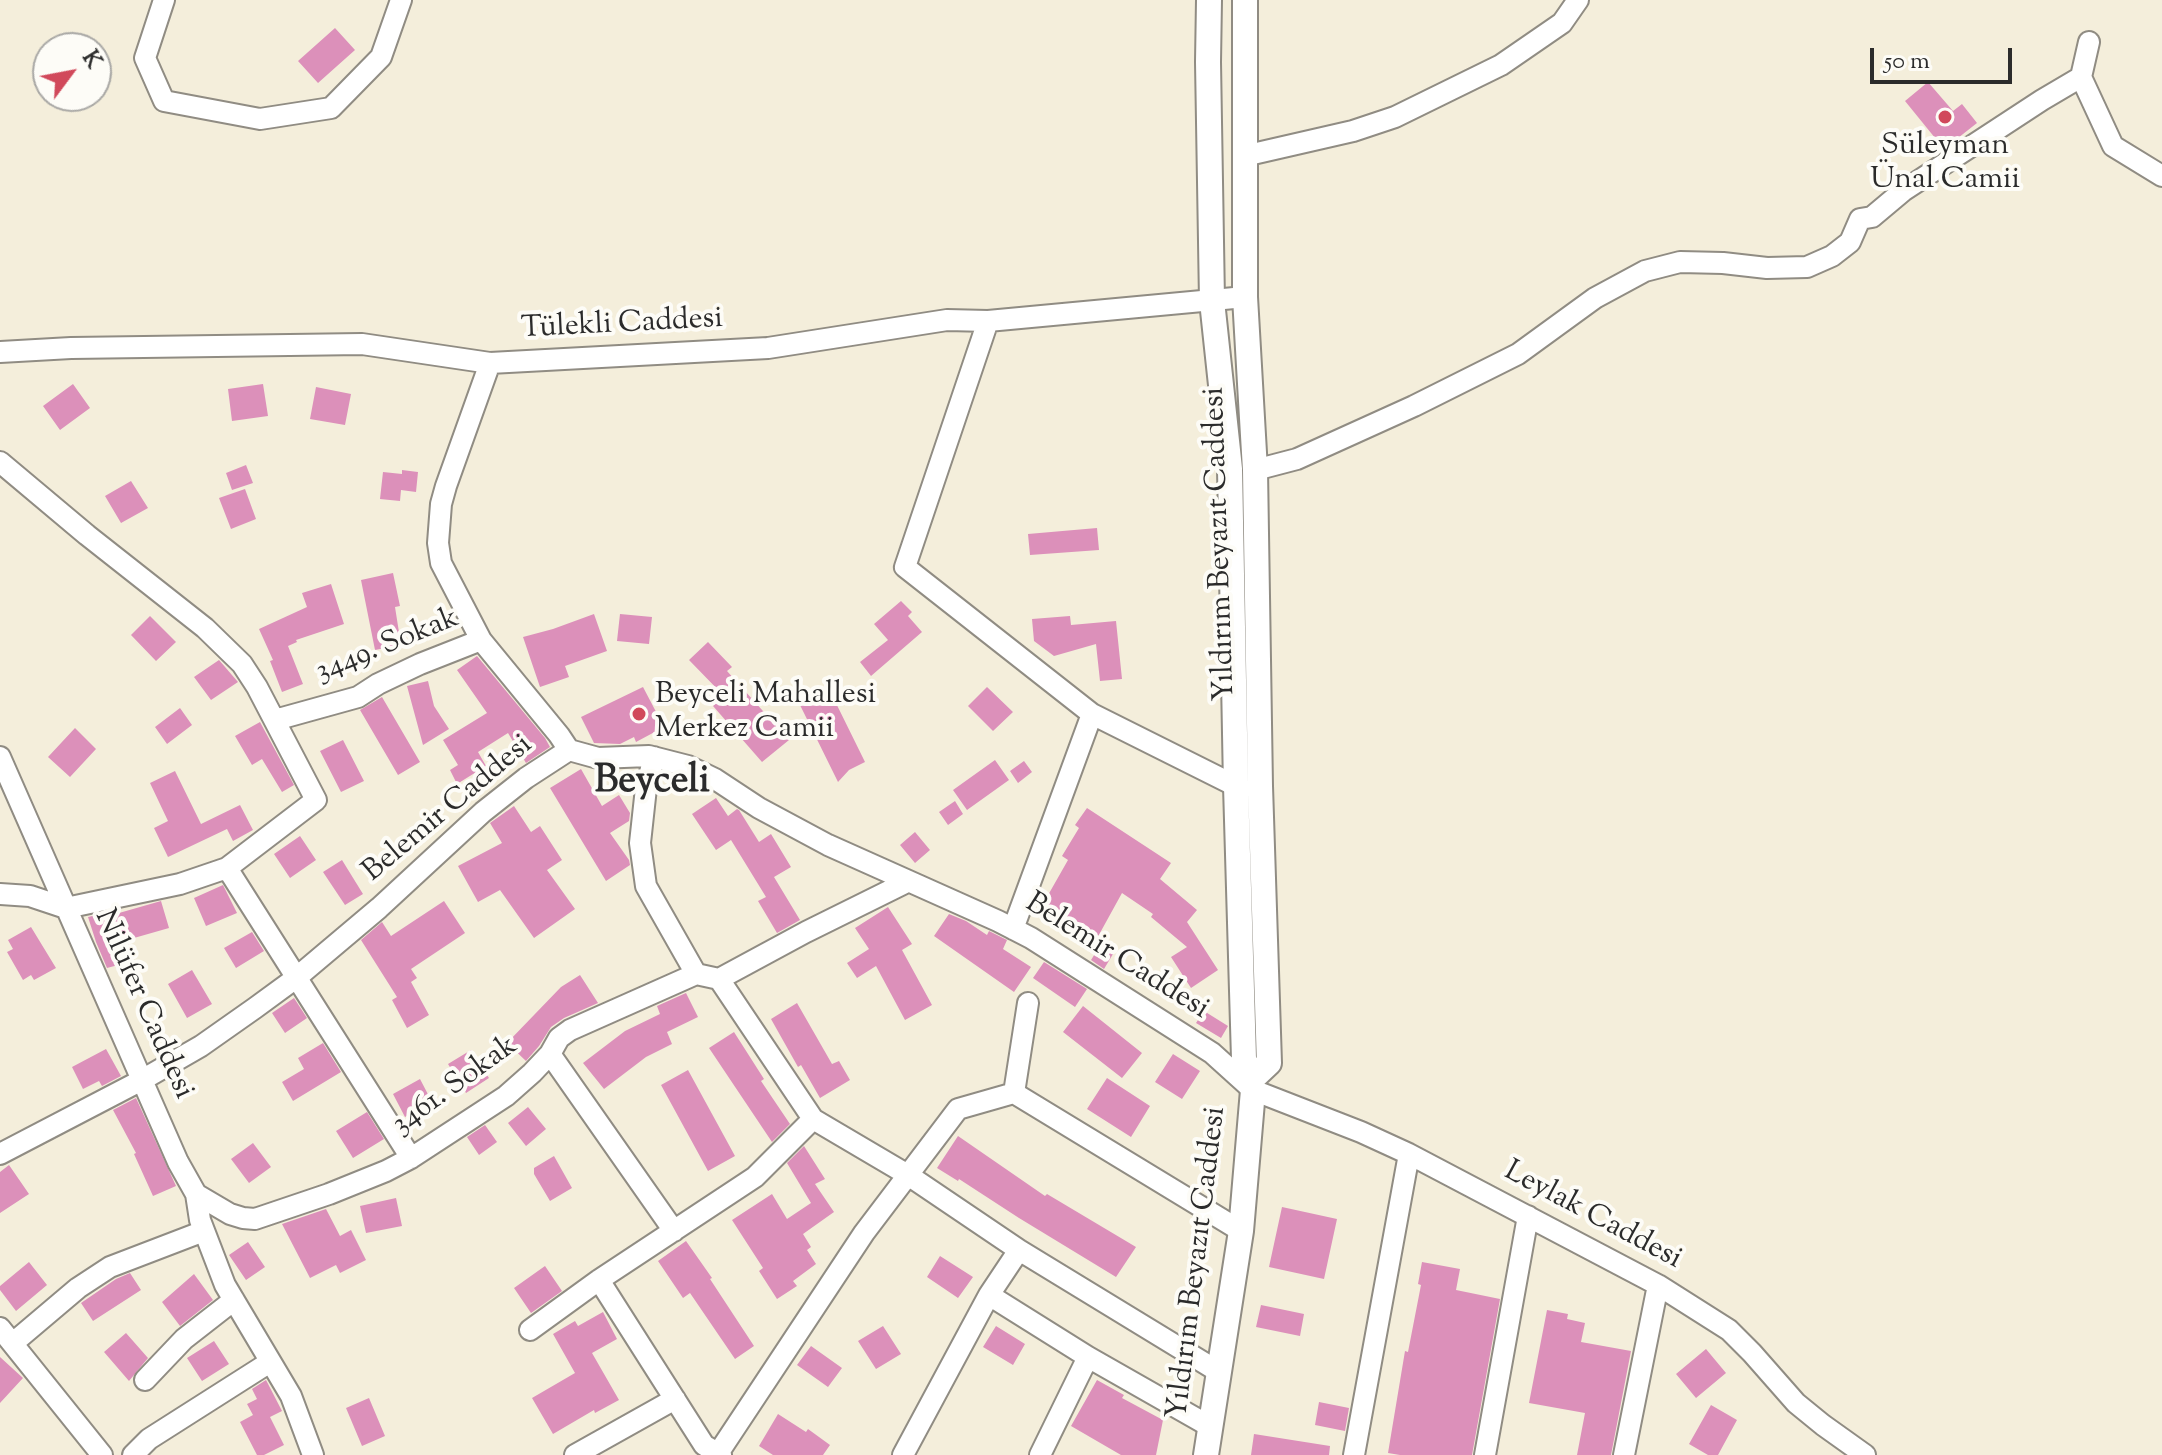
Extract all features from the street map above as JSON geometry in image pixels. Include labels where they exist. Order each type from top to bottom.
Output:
[{"type":"main road","name":"Yıldırım Beyazıt Caddesi","points":[[1206,1455],[1241,1231],[1253,1084],[1244,1059],[1230,469],[1212,301],[1209,0]]},
{"type":"main road","name":"Yıldırım Beyazıt Caddesi","points":[[1245,0],[1245,297],[1255,470],[1260,786],[1269,1063],[1253,1084]]},
{"type":"street","points":[[164,0],[145,58],[164,101],[260,119],[331,108],[381,57],[401,0]]},
{"type":"street","points":[[1244,156],[1353,131],[1395,117],[1501,65],[1562,23],[1578,0]]},
{"type":"street","points":[[2089,42],[2081,77],[2113,146],[2162,176]]},
{"type":"street","points":[[1255,470],[1297,459],[1518,354],[1595,298],[1645,271],[1680,262],[1767,268],[1807,267],[1832,256],[1850,242],[1860,219],[1872,217],[1903,191],[2081,77]]},
{"type":"street","name":"Tülekli Caddesi","points":[[0,352],[71,348],[362,344],[490,363],[768,348],[947,320],[988,321],[1245,297]]},
{"type":"street","points":[[988,321],[905,567],[1092,714],[1236,786]]},
{"type":"street","points":[[481,640],[441,563],[438,523],[446,486],[490,363]]},
{"type":"street","name":"Nilüfer Caddesi","points":[[0,462],[222,643],[242,664],[316,800],[227,868],[180,884],[66,908],[178,1162],[196,1194],[200,1220],[215,1262],[291,1396],[313,1455]]},
{"type":"street","name":"3449. Sokak","points":[[275,720],[358,697],[410,669],[481,640],[569,750]]},
{"type":"street","points":[[1013,929],[1092,714]]},
{"type":"street","name":"Belemir Caddesi","points":[[0,1154],[201,1046],[296,978],[379,908],[483,812],[526,778],[569,750],[598,758],[654,757],[688,766],[715,779],[828,845],[1013,929],[1066,958],[1212,1053],[1253,1084]]},
{"type":"street","points":[[0,757],[66,908]]},
{"type":"street","points":[[654,757],[646,788],[640,843],[646,886],[696,974],[719,979],[909,881]]},
{"type":"street","points":[[227,868],[411,1158]]},
{"type":"street","points":[[0,894],[30,896],[66,908]]},
{"type":"street","name":"3461. Sokak","points":[[196,1194],[230,1214],[255,1219],[386,1171],[506,1096],[532,1073],[550,1054],[559,1038],[570,1030],[696,974]]},
{"type":"street","points":[[719,979],[813,1119],[908,1175],[1019,1250],[1219,1372]]},
{"type":"street","points":[[1014,1093],[1028,1003]]},
{"type":"street","points":[[550,1054],[674,1231]]},
{"type":"street","name":"Leylak Caddesi","points":[[1253,1084],[1409,1154],[1658,1285],[1729,1330],[1796,1403],[1865,1455]]},
{"type":"street","points":[[599,1280],[704,1445],[719,1454],[864,1233],[958,1109],[1014,1093],[1241,1231]]},
{"type":"street","points":[[530,1330],[599,1280],[755,1177],[813,1119]]},
{"type":"street","points":[[1354,1455],[1409,1154]]},
{"type":"street","points":[[1485,1455],[1528,1216]]},
{"type":"street","points":[[102,1455],[6,1336],[110,1267],[204,1231]]},
{"type":"street","points":[[903,1455],[989,1295],[1019,1250]]},
{"type":"street","points":[[1624,1455],[1658,1285]]},
{"type":"street","points":[[989,1295],[1088,1357],[1211,1427]]},
{"type":"street","points":[[145,1380],[184,1339],[234,1300]]},
{"type":"street","points":[[1040,1455],[1088,1357]]},
{"type":"street","points":[[133,1455],[149,1439],[270,1362]]},
{"type":"street","points":[[575,1455],[675,1399]]},
{"type":"building","points":[[335,28],[355,50],[318,83],[298,61]]},
{"type":"building","name":"Süleyman Ünal Camii","points":[[1928,82],[1953,111],[1962,104],[1977,123],[1944,149],[1905,101]]},
{"type":"building","points":[[73,384],[90,408],[60,430],[43,406]]},
{"type":"building","points":[[263,384],[268,416],[232,421],[228,389]]},
{"type":"building","points":[[316,387],[351,394],[345,425],[310,419]]},
{"type":"building","points":[[246,465],[253,483],[232,490],[226,473]]},
{"type":"building","points":[[402,470],[418,472],[416,492],[401,490],[400,501],[380,499],[383,472],[402,474]]},
{"type":"building","points":[[131,481],[148,508],[121,523],[105,496]]},
{"type":"building","points":[[245,489],[256,519],[231,529],[219,498]]},
{"type":"building","points":[[1097,528],[1099,550],[1030,555],[1028,534]]},
{"type":"building","points":[[393,573],[400,606],[395,607],[401,645],[375,650],[361,580]]},
{"type":"building","points":[[331,584],[344,624],[296,640],[288,646],[303,684],[282,692],[270,661],[273,660],[259,629],[307,607],[302,593]]},
{"type":"building","points":[[901,601],[912,612],[908,616],[922,632],[871,676],[860,662],[888,640],[874,624]]},
{"type":"building","points":[[594,614],[607,651],[565,666],[569,677],[540,687],[523,637]]},
{"type":"building","points":[[620,614],[652,617],[649,644],[617,641]]},
{"type":"building","points":[[150,616],[176,642],[156,661],[131,635]]},
{"type":"building","points":[[1070,616],[1071,625],[1116,621],[1122,679],[1100,681],[1096,644],[1054,656],[1034,641],[1032,619]]},
{"type":"building","points":[[708,642],[732,667],[727,671],[789,740],[762,762],[713,706],[724,696],[689,660]]},
{"type":"building","points":[[477,656],[550,747],[526,763],[508,733],[478,752],[486,766],[457,784],[450,770],[458,765],[443,740],[487,713],[457,670]]},
{"type":"building","points":[[219,660],[238,682],[211,700],[194,677]]},
{"type":"building","points":[[428,681],[434,706],[449,729],[423,745],[407,686]]},
{"type":"building","points":[[643,687],[664,727],[636,742],[634,737],[620,744],[594,743],[581,717]]},
{"type":"building","points":[[987,687],[1013,712],[993,731],[968,706]]},
{"type":"building","points":[[830,691],[865,762],[849,770],[838,782],[800,705]]},
{"type":"building","points":[[382,697],[420,762],[398,775],[360,710]]},
{"type":"building","points":[[180,708],[192,725],[167,744],[155,727]]},
{"type":"building","points":[[260,722],[294,785],[282,792],[262,759],[252,765],[235,736]]},
{"type":"building","points":[[75,728],[96,749],[70,777],[48,757]]},
{"type":"building","points":[[343,740],[364,781],[341,792],[320,751]]},
{"type":"building","points":[[995,760],[1009,780],[967,810],[953,790]]},
{"type":"building","points":[[1024,761],[1032,772],[1018,783],[1010,771]]},
{"type":"building","points":[[581,769],[602,806],[619,795],[630,813],[629,821],[610,833],[630,865],[606,881],[550,788]]},
{"type":"building","points":[[175,771],[201,824],[240,805],[253,830],[233,841],[227,829],[168,857],[154,828],[168,821],[150,783]]},
{"type":"building","points":[[716,798],[728,816],[739,810],[759,842],[771,834],[791,867],[774,877],[800,920],[777,933],[758,901],[766,897],[731,840],[716,850],[692,814]]},
{"type":"building","points":[[955,801],[963,814],[948,825],[939,812]]},
{"type":"building","points":[[514,806],[531,832],[540,826],[562,860],[547,870],[575,909],[534,938],[500,890],[478,902],[458,866],[502,843],[490,823]]},
{"type":"building","points":[[1087,808],[1171,863],[1160,879],[1197,910],[1187,922],[1218,970],[1191,988],[1171,957],[1187,947],[1151,917],[1153,914],[1122,893],[1095,942],[1039,911],[1068,860],[1062,856],[1079,828],[1075,825]]},
{"type":"building","points":[[915,832],[930,850],[915,863],[900,845]]},
{"type":"building","points":[[300,836],[316,860],[290,878],[274,854]]},
{"type":"building","points":[[342,860],[363,894],[345,905],[323,872]]},
{"type":"building","points":[[223,885],[237,913],[206,926],[194,898]]},
{"type":"building","points":[[161,901],[169,928],[127,940],[133,961],[107,968],[88,917],[118,910],[119,913]]},
{"type":"building","points":[[444,901],[465,933],[411,969],[417,978],[411,982],[429,1015],[407,1028],[392,1000],[397,997],[361,940],[382,922],[391,936]]},
{"type":"building","points":[[888,907],[912,944],[902,950],[932,1005],[905,1020],[876,966],[857,978],[847,963],[869,949],[855,928]]},
{"type":"building","points":[[949,914],[987,935],[989,931],[1007,940],[1003,949],[1031,967],[1014,992],[934,936]]},
{"type":"building","points":[[31,927],[56,968],[34,980],[31,975],[23,980],[7,952],[13,949],[8,940]]},
{"type":"building","points":[[252,932],[264,951],[236,968],[224,948]]},
{"type":"building","points":[[1103,941],[1116,949],[1104,969],[1091,960]]},
{"type":"building","points":[[1044,962],[1087,989],[1075,1007],[1033,978]]},
{"type":"building","points":[[192,970],[212,1004],[187,1018],[168,984]]},
{"type":"building","points":[[580,975],[598,1003],[551,1027],[526,1061],[507,1043],[561,987]]},
{"type":"building","points":[[686,993],[698,1017],[667,1032],[672,1044],[646,1057],[604,1089],[583,1063],[625,1031],[660,1014],[657,1006]]},
{"type":"building","points":[[294,998],[307,1018],[285,1033],[272,1013]]},
{"type":"building","points":[[797,1003],[832,1064],[839,1061],[850,1080],[820,1098],[771,1019]]},
{"type":"building","points":[[1083,1006],[1142,1053],[1122,1078],[1063,1032]]},
{"type":"building","points":[[1204,1011],[1228,1026],[1221,1038],[1196,1023]]},
{"type":"building","points":[[734,1032],[764,1079],[761,1081],[790,1124],[772,1142],[709,1048]]},
{"type":"building","points":[[323,1043],[341,1072],[293,1101],[282,1082],[304,1069],[298,1058]]},
{"type":"building","points":[[106,1049],[121,1076],[102,1086],[99,1081],[83,1089],[72,1067]]},
{"type":"building","points":[[471,1050],[489,1078],[466,1093],[448,1064]]},
{"type":"building","points":[[1173,1054],[1200,1071],[1182,1099],[1155,1082]]},
{"type":"building","points":[[688,1070],[735,1156],[708,1171],[661,1085]]},
{"type":"building","points":[[1107,1078],[1150,1106],[1131,1137],[1087,1109]]},
{"type":"building","points":[[420,1079],[432,1102],[405,1117],[393,1094]]},
{"type":"building","points":[[136,1098],[176,1186],[153,1196],[136,1153],[113,1110]]},
{"type":"building","points":[[528,1107],[546,1129],[526,1146],[508,1123]]},
{"type":"building","points":[[367,1112],[384,1139],[353,1158],[336,1131]]},
{"type":"building","points":[[485,1125],[497,1142],[479,1155],[467,1137]]},
{"type":"building","points":[[958,1136],[1045,1196],[1047,1194],[1136,1247],[1116,1277],[937,1168]]},
{"type":"building","points":[[253,1143],[271,1167],[249,1183],[231,1159]]},
{"type":"building","points":[[804,1146],[825,1179],[815,1184],[834,1212],[803,1234],[811,1247],[807,1250],[816,1264],[793,1281],[797,1286],[777,1299],[759,1271],[763,1268],[732,1220],[772,1194],[787,1219],[811,1203],[787,1163]]},
{"type":"building","points":[[554,1156],[572,1188],[550,1201],[534,1174],[534,1168]]},
{"type":"building","points":[[9,1165],[29,1194],[0,1213],[0,1172]]},
{"type":"building","points":[[396,1198],[402,1226],[366,1233],[360,1206]]},
{"type":"building","points":[[1282,1207],[1337,1219],[1324,1279],[1269,1267]]},
{"type":"building","points":[[326,1209],[340,1236],[351,1230],[366,1260],[340,1273],[336,1265],[310,1278],[282,1224]]},
{"type":"building","points":[[686,1241],[754,1346],[735,1359],[690,1293],[683,1298],[658,1261]]},
{"type":"building","points":[[248,1242],[265,1267],[246,1280],[229,1255]]},
{"type":"building","points":[[940,1256],[973,1277],[958,1298],[927,1277]]},
{"type":"building","points":[[29,1262],[47,1285],[16,1311],[0,1286]]},
{"type":"building","points":[[1422,1262],[1460,1269],[1456,1290],[1500,1299],[1472,1455],[1388,1453],[1405,1351],[1408,1352],[1421,1285],[1418,1284]]},
{"type":"building","points":[[545,1266],[562,1291],[531,1313],[514,1288]]},
{"type":"building","points":[[130,1273],[141,1290],[93,1321],[81,1303]]},
{"type":"building","points":[[194,1274],[213,1300],[180,1326],[162,1302]]},
{"type":"building","points":[[1261,1305],[1304,1314],[1300,1336],[1256,1327]]},
{"type":"building","points":[[1547,1310],[1568,1314],[1567,1319],[1585,1323],[1581,1342],[1631,1351],[1611,1455],[1577,1455],[1585,1413],[1529,1403]]},
{"type":"building","points":[[603,1312],[617,1339],[592,1353],[619,1400],[595,1413],[594,1410],[553,1434],[532,1398],[575,1373],[553,1334],[575,1321],[578,1326]]},
{"type":"building","points":[[883,1326],[901,1354],[876,1369],[858,1341]]},
{"type":"building","points":[[996,1326],[1025,1344],[1013,1365],[983,1347]]},
{"type":"building","points":[[126,1333],[148,1358],[129,1381],[104,1352]]},
{"type":"building","points":[[214,1341],[229,1364],[202,1381],[187,1358]]},
{"type":"building","points":[[811,1346],[842,1368],[828,1387],[797,1365]]},
{"type":"building","points":[[1706,1349],[1726,1373],[1696,1398],[1676,1374]]},
{"type":"building","points":[[0,1357],[23,1378],[0,1403]]},
{"type":"building","points":[[266,1380],[282,1411],[270,1417],[284,1445],[264,1455],[257,1455],[240,1422],[253,1415],[247,1404],[257,1399],[252,1389]]},
{"type":"building","points":[[1097,1380],[1124,1395],[1122,1398],[1163,1420],[1156,1455],[1121,1455],[1071,1426]]},
{"type":"building","points":[[369,1398],[385,1436],[362,1446],[346,1408]]},
{"type":"building","points":[[1319,1402],[1349,1408],[1345,1431],[1315,1425]]},
{"type":"building","points":[[1711,1405],[1737,1420],[1718,1455],[1708,1455],[1689,1444]]},
{"type":"building","points":[[778,1414],[806,1432],[808,1429],[830,1445],[823,1455],[773,1455],[759,1446]]},
{"type":"building","points":[[1254,1434],[1330,1446],[1329,1455],[1251,1455]]},
{"type":"place","name":"Süleyman Ünal Camii","points":[[1945,117]]},
{"type":"place","name":"Beyceli Mahallesi Merkez Camii","points":[[639,714]]},
{"type":"district","name":"Beyceli","points":[[652,785]]}]
